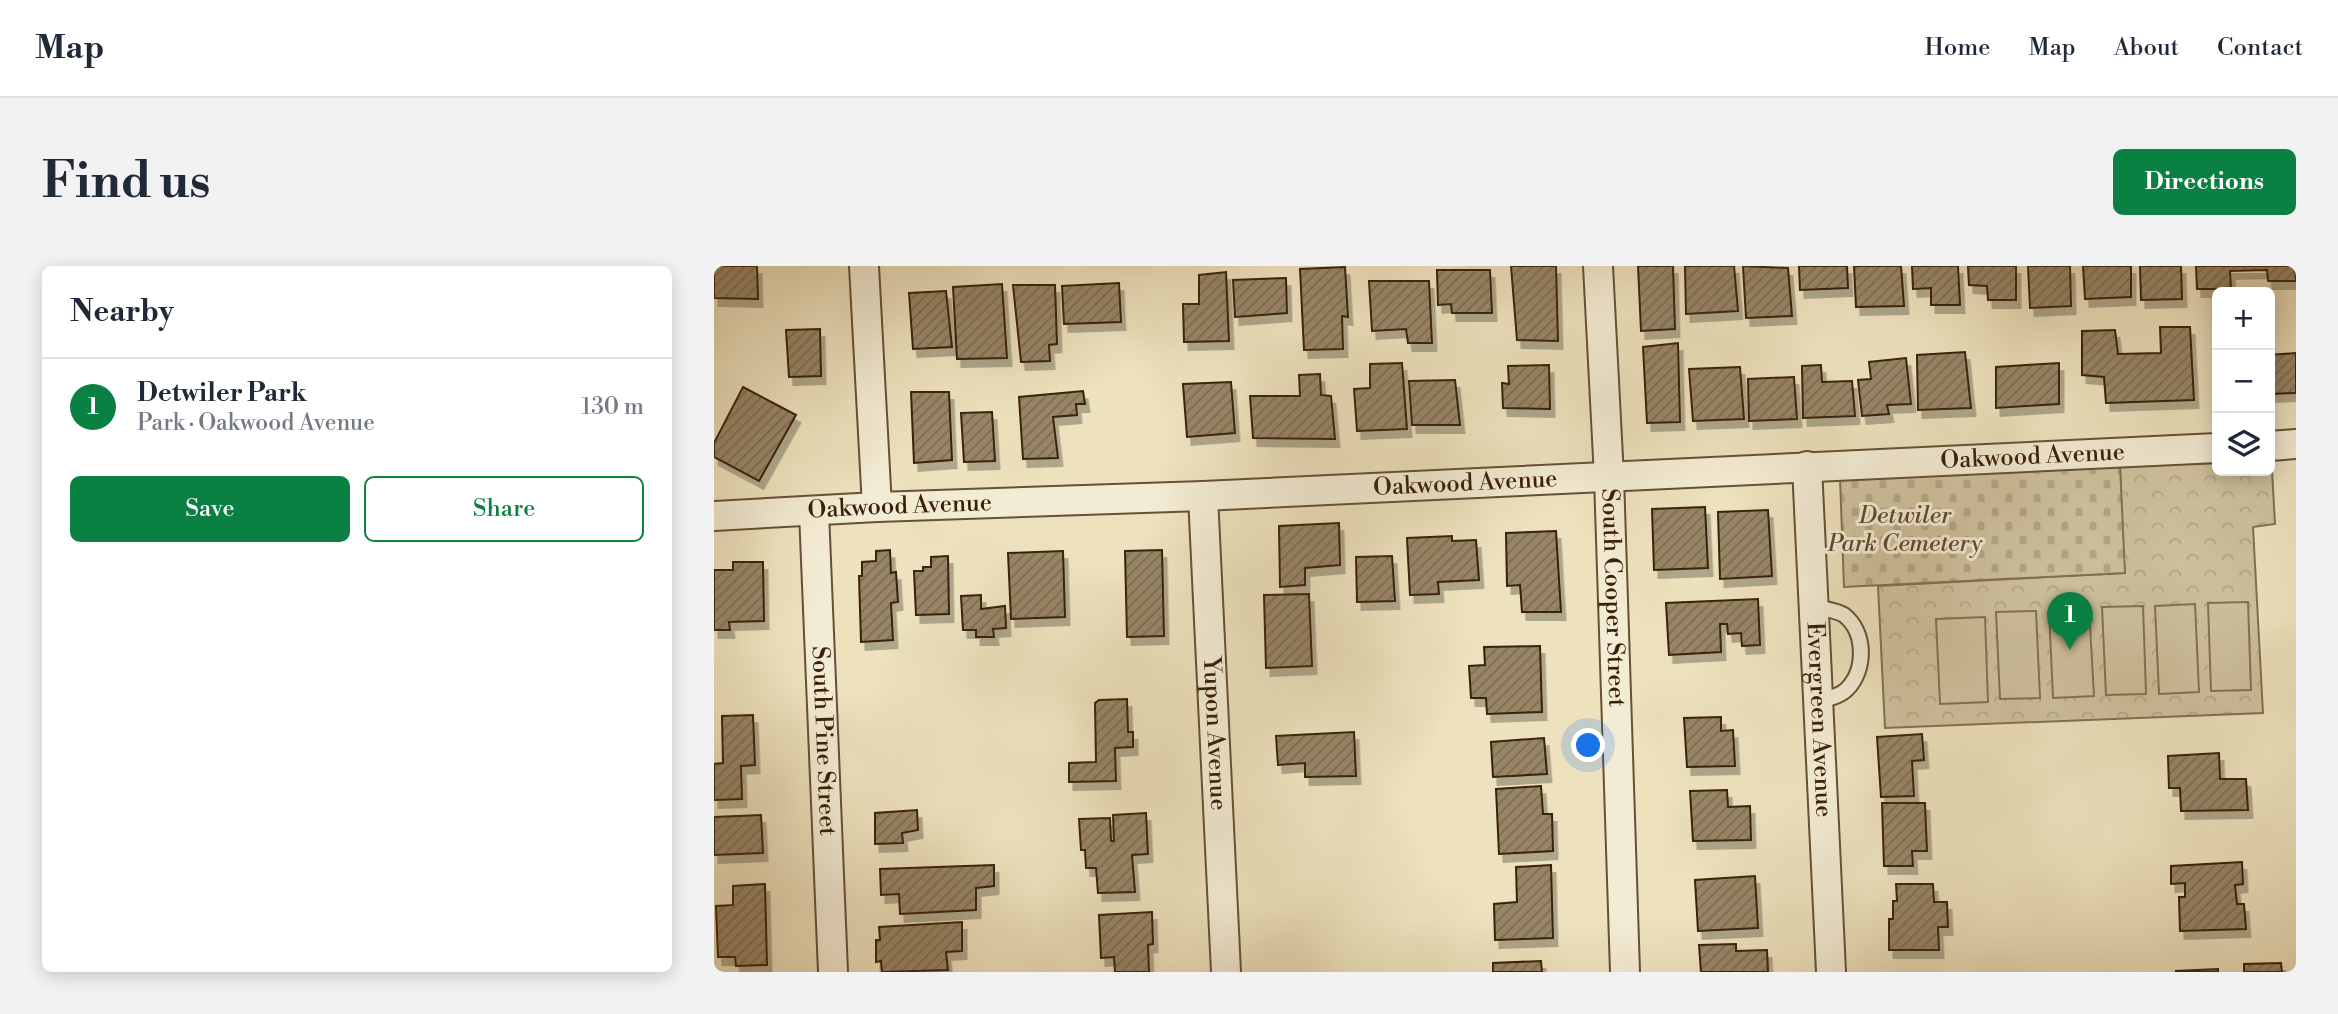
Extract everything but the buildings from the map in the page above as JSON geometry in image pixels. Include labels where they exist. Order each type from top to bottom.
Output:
[{"type":"street","points":[[864,266],[877,507]]},
{"type":"street","name":"South Cooper Street","points":[[1598,266],[1609,477],[1625,972]]},
{"type":"street","points":[[2275,446],[2296,444]]},
{"type":"street","name":"Oakwood Avenue","points":[[714,516],[877,507],[1203,496],[2212,448]]},
{"type":"street","name":"Evergreen Avenue","points":[[1807,466],[1831,972]]},
{"type":"street","name":"Yupon Avenue","points":[[1203,496],[1226,972]]},
{"type":"street","name":"South Pine Street","points":[[814,512],[833,972]]},
{"type":"lane","points":[[1813,606],[1843,615],[1857,631],[1861,653],[1858,673],[1846,691],[1817,702]]},
{"type":"green space","points":[[2212,463],[2212,476],[2272,476],[2275,524],[2253,527],[2263,713],[1885,728],[1878,586],[2124,573],[2120,466]]},
{"type":"green space","name":"Detwiler Park Cemetery","points":[[2120,466],[2125,573],[1844,587],[1840,478]]},
{"type":"green space","points":[[2248,602],[2251,690],[2211,691],[2208,603]]},
{"type":"green space","points":[[2195,604],[2199,692],[2159,694],[2155,606]]},
{"type":"green space","points":[[2143,606],[2146,694],[2106,695],[2102,607]]},
{"type":"green space","points":[[2089,608],[2094,696],[2053,698],[2049,610]]},
{"type":"green space","points":[[2036,611],[2040,698],[2000,699],[1996,612]]},
{"type":"green space","points":[[1985,617],[1988,702],[1940,704],[1936,619]]},
{"type":"place","name":"Detwiler Park","points":[[2070,650]]}]
